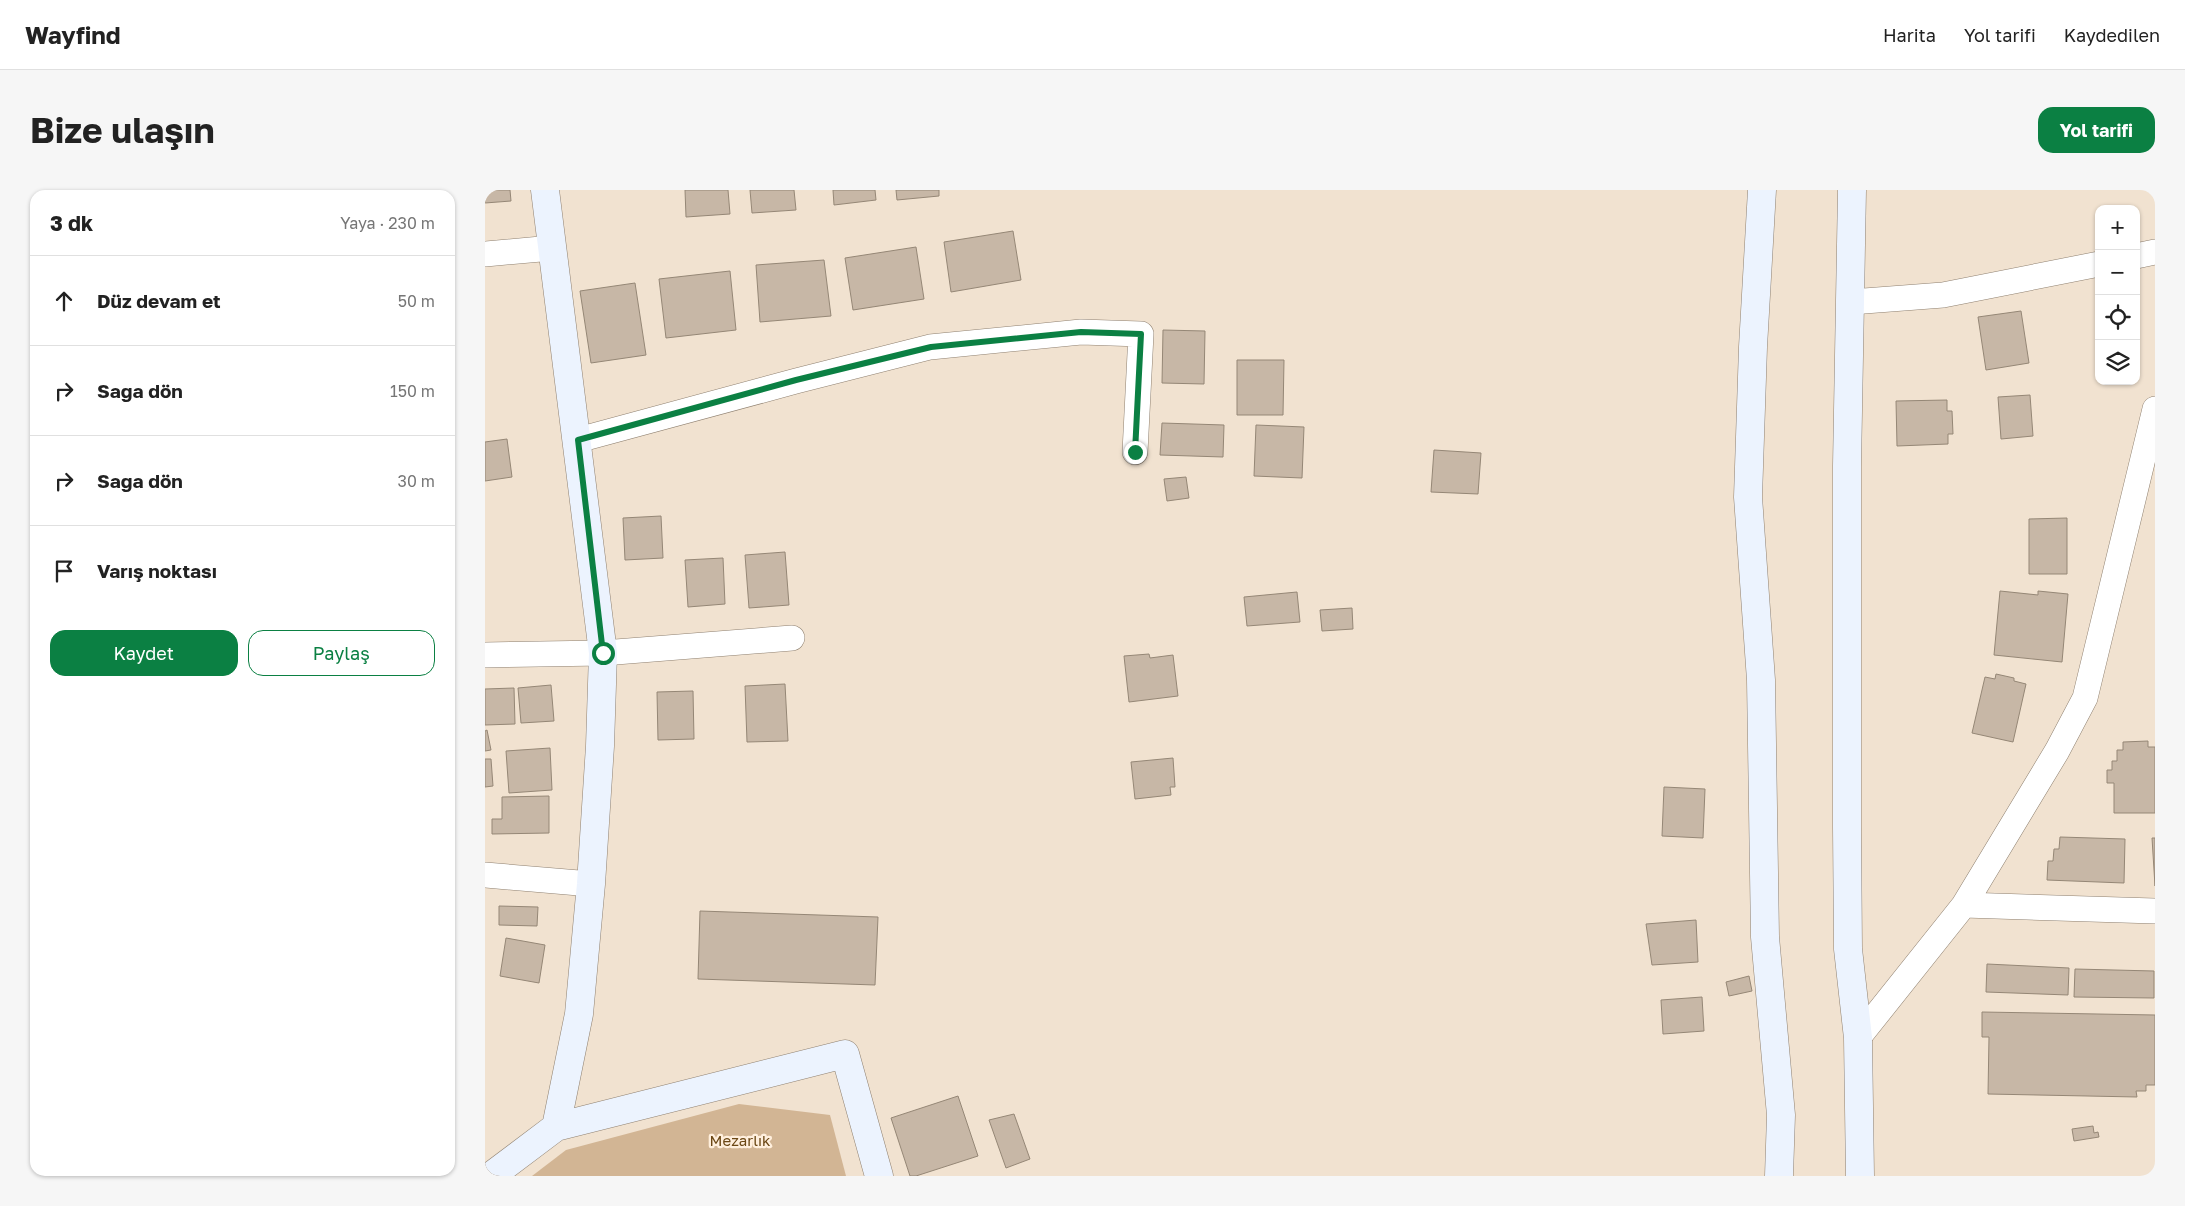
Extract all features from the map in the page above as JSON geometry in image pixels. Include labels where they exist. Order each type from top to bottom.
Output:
[{"type":"street","points":[[545,190],[578,440],[603,653],[600,746],[591,884],[579,1014],[556,1127]]},
{"type":"street","points":[[1761,190],[1748,497],[1761,680],[1765,938],[1781,1115],[1779,1176]]},
{"type":"street","points":[[1852,190],[1847,466],[1847,855],[1848,949],[1858,1038],[1860,1176]]},
{"type":"street","points":[[485,254],[552,248]]},
{"type":"street","points":[[2140,255],[2155,252]]},
{"type":"street","points":[[1851,302],[1943,295],[2095,265]]},
{"type":"street","points":[[578,440],[796,380],[931,347],[1081,332],[1141,334],[1135,452]]},
{"type":"street","points":[[1858,1038],[1964,905],[2057,750],[2085,698],[2155,409]]},
{"type":"street","points":[[485,655],[603,653],[791,638]]},
{"type":"street","points":[[485,876],[591,884]]},
{"type":"street","points":[[1964,905],[2155,911]]},
{"type":"street","points":[[491,1176],[517,1167],[556,1127],[845,1054],[879,1176]]},
{"type":"green space","name":"Mezarlık","points":[[739,1104],[830,1115],[846,1176],[532,1176],[566,1150]]},
{"type":"building","points":[[485,190],[510,190],[511,201],[485,203]]},
{"type":"building","points":[[685,190],[728,190],[730,214],[686,217]]},
{"type":"building","points":[[750,190],[794,190],[796,210],[752,213]]},
{"type":"building","points":[[833,190],[875,190],[876,200],[834,205]]},
{"type":"building","points":[[896,190],[939,190],[939,196],[897,200]]},
{"type":"building","points":[[1013,231],[1021,280],[951,292],[944,242]]},
{"type":"building","points":[[916,247],[924,299],[853,310],[845,258]]},
{"type":"building","points":[[824,260],[831,316],[760,322],[756,265]]},
{"type":"building","points":[[730,271],[736,330],[666,338],[659,279]]},
{"type":"building","points":[[635,283],[646,355],[591,363],[580,291]]},
{"type":"building","points":[[2021,311],[2029,363],[1986,370],[1978,317]]},
{"type":"building","points":[[1163,330],[1205,331],[1204,384],[1162,383]]},
{"type":"building","points":[[1237,360],[1284,360],[1283,415],[1237,415]]},
{"type":"building","points":[[2030,395],[2033,436],[2001,439],[1998,397]]},
{"type":"building","points":[[1947,400],[1947,411],[1952,411],[1953,434],[1948,434],[1948,444],[1897,446],[1896,401]]},
{"type":"building","points":[[1162,423],[1224,425],[1223,457],[1160,455]]},
{"type":"building","points":[[1256,425],[1304,427],[1302,478],[1254,476]]},
{"type":"building","points":[[507,439],[512,477],[485,481],[485,442]]},
{"type":"building","points":[[1434,450],[1481,453],[1478,494],[1431,492]]},
{"type":"building","points":[[1186,477],[1189,498],[1167,501],[1164,479]]},
{"type":"building","points":[[661,516],[663,558],[625,560],[623,518]]},
{"type":"building","points":[[2067,518],[2067,574],[2029,574],[2029,519]]},
{"type":"building","points":[[785,552],[789,605],[749,608],[745,555]]},
{"type":"building","points":[[723,558],[725,604],[688,607],[685,560]]},
{"type":"building","points":[[2000,591],[2038,595],[2038,591],[2068,594],[2062,662],[1994,655]]},
{"type":"building","points":[[1297,592],[1300,622],[1247,626],[1244,597]]},
{"type":"building","points":[[1352,608],[1353,629],[1322,631],[1320,610]]},
{"type":"building","points":[[1149,654],[1150,658],[1173,655],[1178,696],[1129,702],[1124,656]]},
{"type":"building","points":[[1996,674],[2014,678],[2014,681],[2026,684],[2013,742],[1972,733],[1985,677],[1995,679]]},
{"type":"building","points":[[785,684],[788,741],[747,742],[745,686]]},
{"type":"building","points":[[551,685],[554,721],[521,723],[518,688]]},
{"type":"building","points":[[514,688],[515,724],[485,725],[485,689]]},
{"type":"building","points":[[693,691],[694,739],[658,740],[657,692]]},
{"type":"building","points":[[487,730],[491,750],[485,751],[485,731]]},
{"type":"building","points":[[2148,741],[2148,747],[2155,747],[2155,813],[2114,813],[2114,783],[2107,783],[2107,770],[2112,770],[2112,761],[2117,761],[2117,750],[2123,750],[2123,742]]},
{"type":"building","points":[[550,748],[552,790],[509,793],[506,751]]},
{"type":"building","points":[[1173,758],[1175,787],[1170,787],[1171,795],[1135,799],[1131,762]]},
{"type":"building","points":[[485,759],[491,759],[493,786],[485,787]]},
{"type":"building","points":[[1664,787],[1705,789],[1703,838],[1662,836]]},
{"type":"building","points":[[549,796],[549,833],[492,834],[492,819],[502,819],[502,797]]},
{"type":"building","points":[[2060,837],[2125,839],[2124,883],[2047,880],[2048,861],[2053,861],[2054,849],[2059,849]]},
{"type":"building","points":[[2152,838],[2155,838],[2155,886]]},
{"type":"building","points":[[499,906],[538,907],[537,926],[499,925]]},
{"type":"building","points":[[700,911],[878,917],[875,985],[698,979]]},
{"type":"building","points":[[1696,920],[1698,962],[1652,965],[1646,924]]},
{"type":"building","points":[[506,938],[545,945],[539,983],[500,976]]},
{"type":"building","points":[[1987,964],[2069,968],[2068,995],[1986,992]]},
{"type":"building","points":[[2075,969],[2154,971],[2154,998],[2074,997]]},
{"type":"building","points":[[1749,976],[1752,991],[1729,996],[1726,982]]},
{"type":"building","points":[[1702,997],[1704,1031],[1663,1034],[1661,1000]]},
{"type":"building","points":[[1982,1012],[2155,1015],[2155,1085],[2146,1085],[2146,1091],[2136,1091],[2137,1097],[1988,1094],[1989,1037],[1982,1037]]},
{"type":"building","points":[[958,1096],[978,1156],[916,1176],[910,1176],[891,1118]]},
{"type":"building","points":[[1014,1114],[1030,1159],[1006,1168],[989,1120]]},
{"type":"building","points":[[2093,1126],[2094,1133],[2098,1132],[2099,1137],[2074,1141],[2072,1129]]},
{"type":"route","points":[[603,653],[578,440],[796,380],[931,347],[1081,332],[1141,334],[1135,452]]}]
